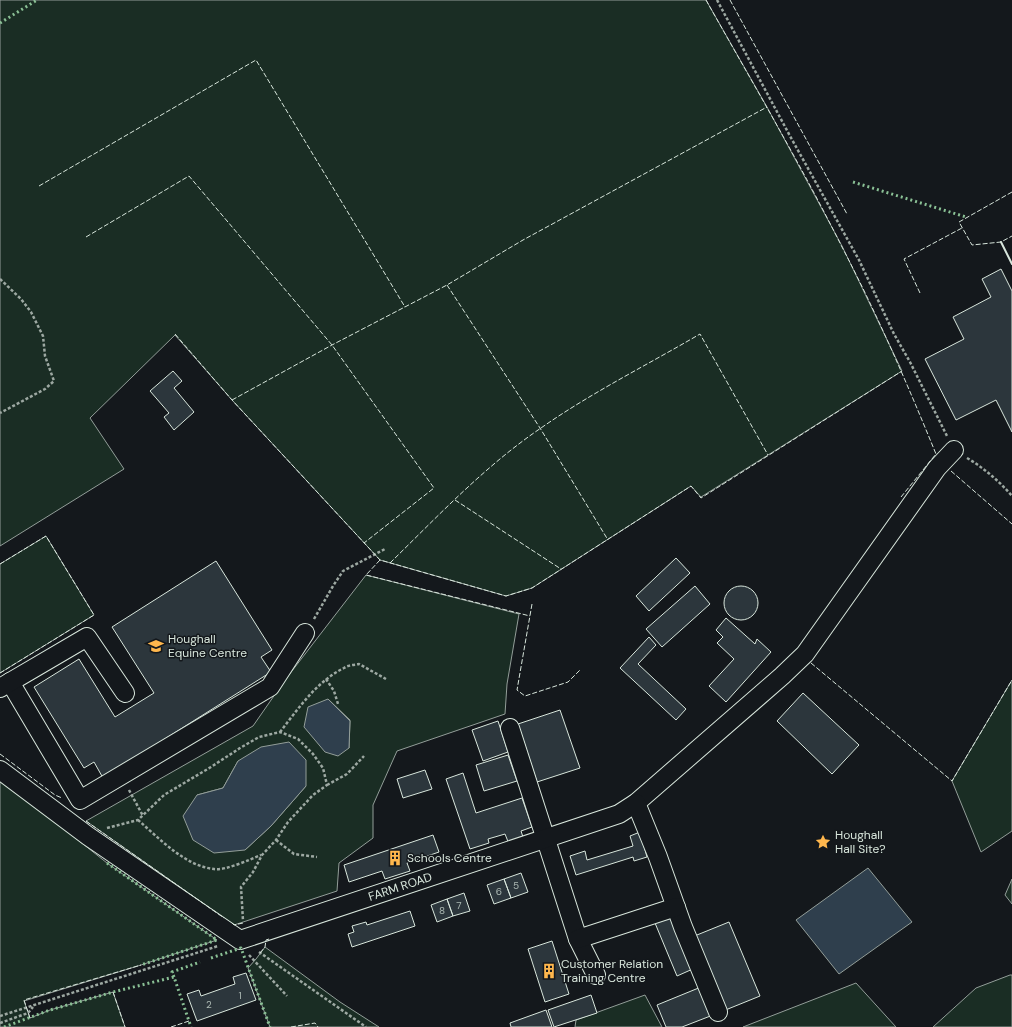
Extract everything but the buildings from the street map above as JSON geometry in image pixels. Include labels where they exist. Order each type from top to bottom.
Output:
[{"type":"lane","name":"FARM ROAD","points":[[240,940],[545,840],[619,814],[641,798],[782,676],[805,654],[937,468],[954,450]]},
{"type":"lane","points":[[125,693],[88,637],[5,685],[80,800],[270,687],[305,633]]},
{"type":"lane","points":[[510,728],[578,939],[596,975]]},
{"type":"lane","points":[[0,770],[88,836],[240,940]]},
{"type":"lane","points":[[641,798],[658,857],[676,907],[718,1012]]},
{"type":"lane","points":[[578,939],[676,907]]},
{"type":"path","points":[[717,0],[859,260],[894,334],[910,362],[954,450],[977,464],[1003,486],[1012,496]]},
{"type":"path","points":[[0,279],[21,299],[34,318],[43,336],[45,356],[54,381],[45,389],[0,413]]},
{"type":"path","points":[[305,633],[343,571],[385,549]]},
{"type":"path","points":[[280,732],[300,705],[326,680],[344,667],[359,664],[386,679]]},
{"type":"path","points":[[326,680],[334,691],[338,704]]},
{"type":"path","points":[[88,836],[104,829],[138,820],[164,795],[259,737],[280,732],[298,739],[313,754],[323,768],[327,785]]},
{"type":"path","points":[[287,996],[250,956],[240,940],[243,923],[241,887],[253,872],[262,855],[276,840],[298,810],[313,795],[347,774],[364,756]]},
{"type":"path","points":[[125,785],[143,816]]},
{"type":"path","points":[[138,820],[168,846],[189,861],[215,870],[238,864],[262,855]]},
{"type":"path","points":[[276,840],[294,854],[317,857]]},
{"type":"path","points":[[0,1016],[33,1007],[240,940]]},
{"type":"path","points":[[240,940],[366,1027]]},
{"type":"path","points":[[0,1023],[28,1013],[33,1007]]},
{"type":"green space","points":[[0,0],[706,0],[767,107],[842,246],[902,371],[701,497],[691,486],[532,588],[506,596],[380,560],[232,400],[175,335],[90,418],[124,469],[0,546]]},
{"type":"green space","points":[[46,536],[94,615],[0,673],[0,564]]},
{"type":"green space","points":[[366,575],[519,614],[507,684],[505,714],[397,751],[373,805],[373,838],[339,863],[337,891],[234,925],[86,821],[253,726],[285,680]],"holes":[[[328,699],[350,720],[349,748]],[[238,761],[306,786],[271,826],[245,850],[197,795],[223,788]]]},
{"type":"green space","points":[[1012,680],[1012,831],[981,852],[952,781]]},
{"type":"green space","points":[[0,778],[107,863],[217,940],[24,1001],[30,1018],[50,1010],[113,992],[125,1027],[0,1027]]},
{"type":"green space","points":[[1012,879],[1012,904],[1005,895]]},
{"type":"green space","points":[[265,947],[340,1002],[379,1027],[270,1027],[248,968]]},
{"type":"green space","points":[[1012,975],[1012,1027],[933,1027],[976,988]]},
{"type":"green space","points":[[856,983],[896,1027],[743,1027]]},
{"type":"green space","points":[[645,995],[662,1027],[575,1027],[576,1020]]},
{"type":"water","points":[[328,699],[350,721],[349,748],[338,756],[325,752],[304,727],[308,707]]},
{"type":"water","points":[[289,742],[306,760],[306,786],[271,826],[245,850],[214,853],[193,840],[183,816],[197,795],[223,788],[238,761],[261,747]]},
{"type":"water","points":[[868,868],[912,922],[839,974],[796,920]]},
{"type":"hedge","points":[[0,23],[37,0]]},
{"type":"hedge","points":[[853,182],[966,217]]},
{"type":"hedge","points":[[107,863],[217,940],[141,965]]},
{"type":"hedge","points":[[211,958],[241,948],[270,1027]]},
{"type":"hedge","points":[[174,977],[172,972],[200,962]]},
{"type":"hedge","points":[[4,1027],[50,1010],[174,977],[191,1027]]},
{"type":"fence","points":[[706,0],[793,154],[855,272],[891,349],[936,454],[901,497]]},
{"type":"fence","points":[[730,0],[847,214]]},
{"type":"fence","points":[[39,186],[256,60],[405,307]]},
{"type":"fence","points":[[232,400],[332,345],[447,285],[523,240],[767,107]]},
{"type":"fence","points":[[86,237],[189,176],[332,345],[434,488],[364,543]]},
{"type":"fence","points":[[1012,192],[959,222],[972,245],[1001,242],[1012,236]]},
{"type":"fence","points":[[920,293],[904,259],[962,228],[963,229]]},
{"type":"fence","points":[[447,285],[540,428],[608,540]]},
{"type":"fence","points":[[175,334],[232,400],[380,560],[506,596],[532,588],[691,486],[701,498],[902,371]]},
{"type":"fence","points":[[390,563],[462,492],[520,443],[579,403],[700,334],[768,455]]},
{"type":"fence","points":[[951,471],[1012,524]]},
{"type":"fence","points":[[455,500],[561,569]]},
{"type":"fence","points":[[0,564],[46,536],[94,615],[0,673]]},
{"type":"fence","points":[[380,560],[366,575],[530,616]]},
{"type":"fence","points":[[532,604],[517,690],[525,696],[568,682],[580,670]]},
{"type":"fence","points":[[811,663],[952,781],[1012,680]]},
{"type":"fence","points":[[0,754],[55,795],[62,798]]},
{"type":"fence","points":[[86,821],[224,918]]},
{"type":"fence","points":[[232,923],[234,925],[243,923]]},
{"type":"fence","points":[[260,953],[265,947],[266,940],[269,939]]},
{"type":"fence","points":[[30,1018],[24,1000],[141,965]]},
{"type":"fence","points":[[113,992],[125,1027]]},
{"type":"fence","points":[[171,1027],[189,1021]]},
{"type":"fence","points":[[291,1027],[315,1023],[318,1027]]},
{"type":"wall","points":[[1001,242],[1012,264]]},
{"type":"place","name":"Houghall Equine Centre","points":[[156,646]]},
{"type":"place","name":"Houghall Hall Site?","points":[[823,842]]},
{"type":"place","name":"Schools Centre","points":[[395,858]]},
{"type":"place","name":"Customer Relation Training Centre","points":[[549,971]]}]
